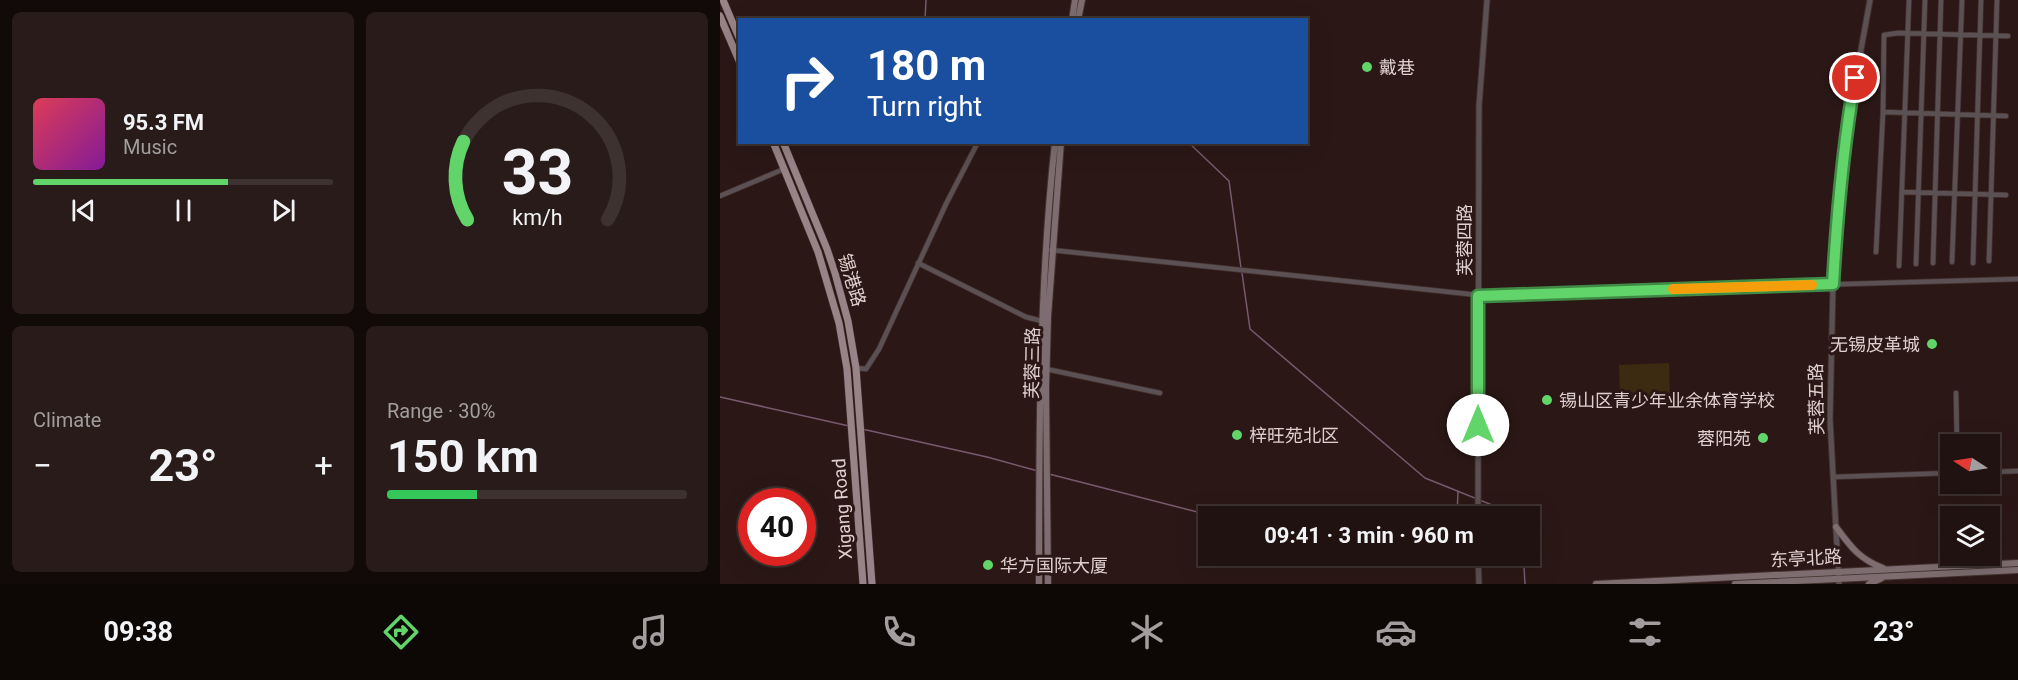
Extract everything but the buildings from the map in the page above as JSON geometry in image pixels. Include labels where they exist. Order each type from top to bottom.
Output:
[{"type":"main road","points":[[723,0],[738,35]]},
{"type":"main road","points":[[1072,18],[1075,0]]},
{"type":"main road","points":[[1078,18],[1082,0]]},
{"type":"main road","points":[[720,16],[738,58]]},
{"type":"main road","name":"锡港路","points":[[774,144],[818,252],[833,298],[844,348],[852,432]]},
{"type":"main road","name":"锡港路","points":[[784,144],[835,273],[848,321],[856,368],[861,434]]},
{"type":"main road","name":"芙蓉三路","points":[[1039,584],[1039,487],[1043,460],[1049,250],[1055,144]]},
{"type":"main road","name":"芙蓉三路","points":[[1048,584],[1047,487],[1043,460],[1042,321],[1061,144]]},
{"type":"main road","name":"Xigang Road","points":[[852,432],[863,584]]},
{"type":"main road","name":"Xigang Road","points":[[861,434],[872,584]]},
{"type":"main road","points":[[1836,527],[1853,550],[1869,563],[1887,572],[1869,584]]},
{"type":"main road","name":"东亭北路","points":[[1735,584],[1803,582],[1887,572],[2018,563]]},
{"type":"main road","name":"东亭北路","points":[[1887,572],[2018,570]]},
{"type":"main road","name":"东亭北路","points":[[1596,584],[1839,578]]},
{"type":"street","name":"芙蓉四路","points":[[1477,506],[1479,106],[1487,0]]},
{"type":"street","name":"芙蓉五路","points":[[1839,578],[1830,419],[1833,284],[1837,210],[1848,122],[1870,0]]},
{"type":"street","points":[[1899,266],[1909,0]]},
{"type":"street","points":[[1916,264],[1925,0]]},
{"type":"street","points":[[1933,262],[1941,0]]},
{"type":"street","points":[[1952,262],[1962,0]]},
{"type":"street","points":[[1973,263],[1981,0]]},
{"type":"street","points":[[1989,261],[1997,0]]},
{"type":"street","points":[[1876,252],[1883,112],[1884,34],[2008,36]]},
{"type":"street","points":[[1883,112],[2006,116]]},
{"type":"street","points":[[856,368],[866,369],[879,349],[946,204],[977,144]]},
{"type":"street","points":[[720,196],[784,169]]},
{"type":"street","points":[[1903,192],[2006,195]]},
{"type":"street","points":[[1049,250],[1478,296],[2018,279]]},
{"type":"street","points":[[918,263],[1026,317],[1042,321]]},
{"type":"street","points":[[1046,369],[1160,393]]},
{"type":"street","points":[[1956,393],[1957,434]]},
{"type":"street","points":[[2000,472],[2018,471]]},
{"type":"street","points":[[1833,477],[1940,473]]},
{"type":"street","points":[[1478,566],[1479,584]]},
{"type":"shaded area","points":[[1669,363],[1670,397],[1620,399],[1619,365]]},
{"type":"waterway","points":[[925,18],[926,0]]},
{"type":"waterway","points":[[1190,144],[1229,181],[1241,268]]},
{"type":"waterway","points":[[1242,273],[1250,329],[1425,478],[1495,506]]},
{"type":"waterway","points":[[720,397],[849,426]]},
{"type":"waterway","points":[[862,429],[1038,471]]},
{"type":"waterway","points":[[1049,474],[1198,512]]},
{"type":"waterway","points":[[1457,506],[1458,491]]},
{"type":"waterway","points":[[1524,566],[1525,584]]},
{"type":"slow traffic","points":[[1673,289],[1812,285]]},
{"type":"place","name":"戴巷","points":[[1367,67]]},
{"type":"place","name":"无锡皮革城","points":[[1932,344]]},
{"type":"place","name":"锡山区青少年业余体育学校","points":[[1547,400]]},
{"type":"place","name":"梓旺苑北区","points":[[1237,435]]},
{"type":"place","name":"蓉阳苑","points":[[1763,438]]},
{"type":"place","name":"华方国际大厦","points":[[988,565]]},
{"type":"route","points":[[1478,425],[1478,296],[1833,284],[1837,210],[1855,78]]}]
